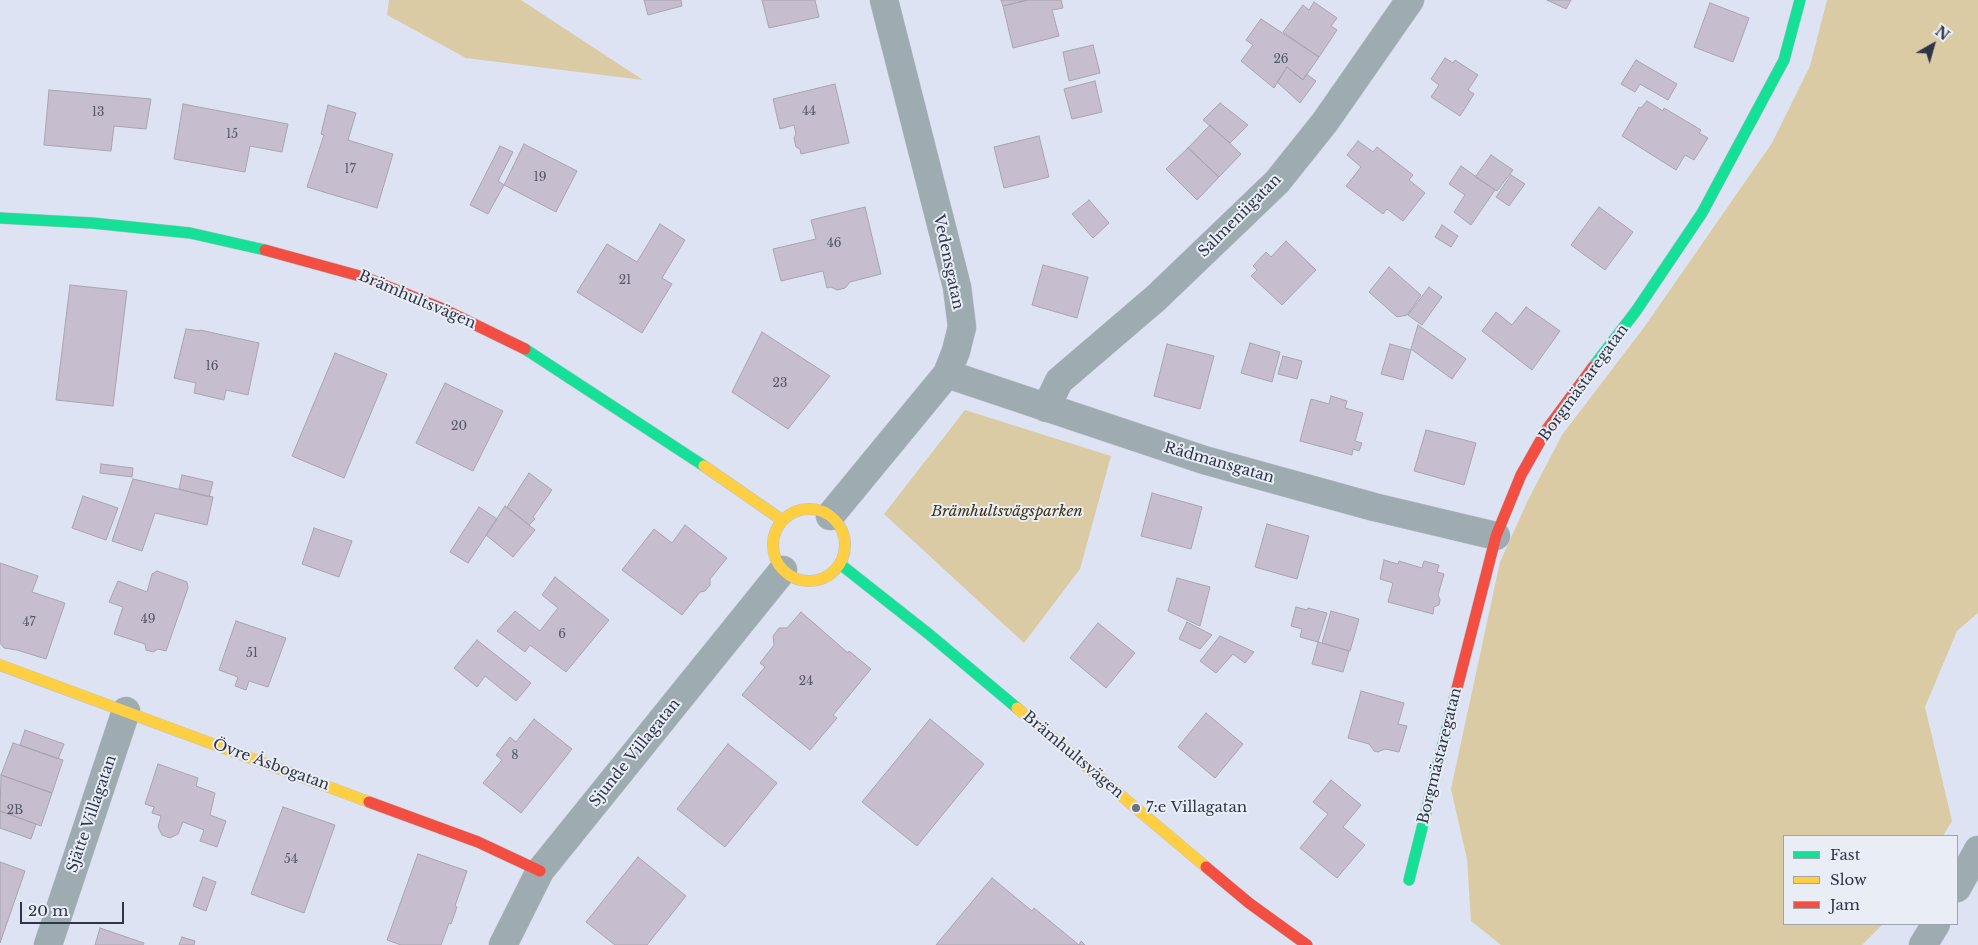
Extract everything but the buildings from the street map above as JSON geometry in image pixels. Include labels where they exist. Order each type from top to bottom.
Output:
[{"type":"street","name":"Vedensgatan","points":[[830,516],[947,374],[956,352],[962,327],[957,287],[884,0]]},
{"type":"street","name":"Salmeniigatan","points":[[1046,408],[1059,380],[1156,298],[1277,182],[1325,122],[1410,0]]},
{"type":"street","name":"Borgmästaregatan","points":[[1410,880],[1496,536],[1521,475],[1547,429],[1636,311],[1702,213],[1784,60],[1800,0]]},
{"type":"street","name":"Brämhultsvägen","points":[[0,218],[92,223],[190,233],[269,251],[367,278],[441,308],[522,347],[736,486],[782,520]]},
{"type":"street","name":"Rådmansgatan","points":[[947,374],[1204,460],[1374,507],[1496,536]]},
{"type":"street","points":[[810,508],[830,516],[836,522],[844,538],[845,546],[840,564],[823,578],[813,581],[792,577],[776,561],[773,539],[776,529],[782,520],[800,509],[810,508]]},
{"type":"street","name":"Brämhultsvägen","points":[[840,564],[930,635],[1248,903],[1304,944]]},
{"type":"street","name":"Sjunde Villagatan","points":[[503,945],[540,871],[783,570]]},
{"type":"street","name":"Övre Åsbogatan","points":[[0,665],[478,842],[540,871]]},
{"type":"street","name":"Sjätte Villagatan","points":[[48,945],[126,711]]},
{"type":"street","points":[[1958,886],[1978,850]]},
{"type":"street","points":[[1923,945],[1935,925]]},
{"type":"green space","points":[[389,0],[521,0],[643,80],[466,58],[387,15]]},
{"type":"green space","points":[[1827,0],[1978,0],[1978,613],[1957,631],[1925,707],[1952,821],[1944,835],[1783,835],[1783,925],[1882,925],[1862,945],[1501,945],[1471,921],[1467,859],[1451,789],[1500,562],[1528,500],[1562,435],[1645,326],[1772,143],[1810,66]]},
{"type":"green space","name":"Brämhultsvägsparken","points":[[965,410],[1111,456],[1080,569],[1024,643],[884,514]]},
{"type":"traffic: fast","points":[[1593,367],[1636,311],[1702,213],[1784,60],[1800,0]]},
{"type":"traffic: fast","points":[[0,218],[92,223],[190,233],[265,250]]},
{"type":"traffic: fast","points":[[525,349],[704,466]]},
{"type":"traffic: fast","points":[[840,564],[930,635],[1017,708]]},
{"type":"traffic: fast","points":[[1409,880],[1455,696]]},
{"type":"traffic: slow","points":[[704,466],[782,520]]},
{"type":"traffic: slow","points":[[809,509],[829,515],[839,525],[845,545],[839,565],[829,575],[809,581],[789,575],[779,565],[773,545],[779,525],[789,515],[809,509]]},
{"type":"traffic: slow","points":[[0,665],[369,802]]},
{"type":"traffic: slow","points":[[1017,708],[1206,867]]},
{"type":"traffic: jam","points":[[265,250],[367,278],[441,308],[525,349]]},
{"type":"traffic: jam","points":[[1455,696],[1496,536],[1521,475],[1547,429],[1593,367]]},
{"type":"traffic: jam","points":[[369,802],[478,842],[540,871]]},
{"type":"traffic: jam","points":[[1206,867],[1249,903],[1307,945]]},
{"type":"place","name":"7:e Villagatan","points":[[1136,808]]}]
